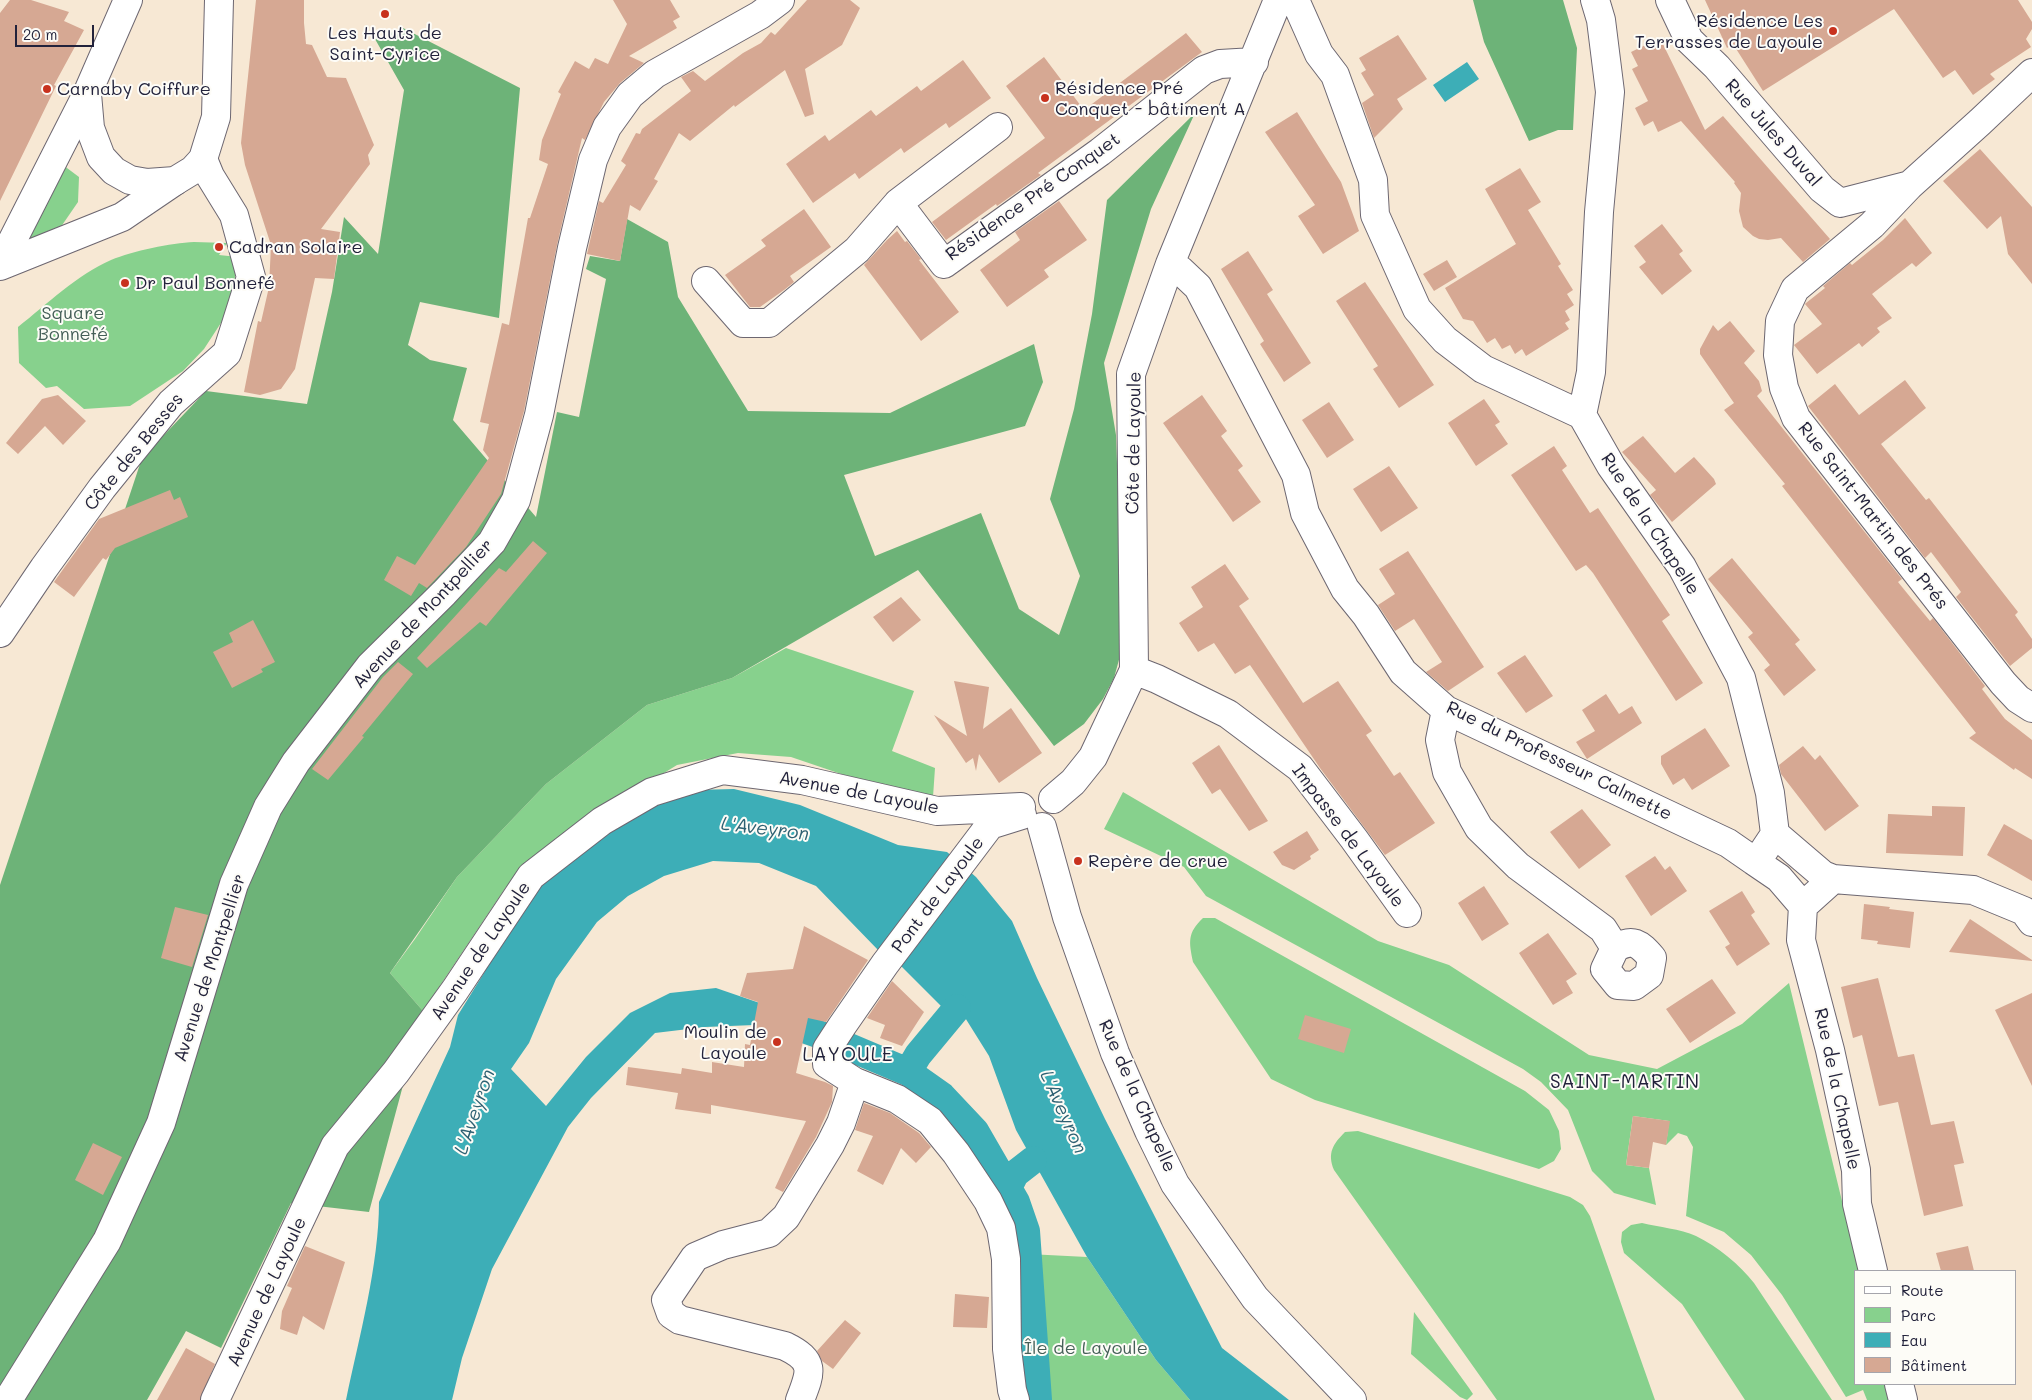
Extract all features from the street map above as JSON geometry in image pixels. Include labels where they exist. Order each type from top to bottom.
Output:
[{"type":"street","points":[[0,265],[87,94],[128,0]]},
{"type":"street","points":[[0,265],[122,217],[192,170],[203,159],[216,117],[219,0]]},
{"type":"street","name":"Avenue de Montpellier","points":[[8,1400],[107,1241],[161,1123],[234,884],[268,807],[296,762],[370,666],[444,593],[492,542],[516,500],[540,415],[572,248],[592,160],[607,127],[630,95],[655,74],[760,15],[780,0]]},
{"type":"street","name":"Côte de Layoule","points":[[1028,816],[1024,799],[1032,792],[1044,792],[1054,799],[1073,782],[1093,757],[1134,670],[1131,374],[1170,264],[1278,0]]},
{"type":"street","points":[[1294,0],[1319,54],[1335,75],[1373,180],[1375,215],[1418,309],[1445,340],[1482,369],[1582,414],[1591,372],[1599,212],[1610,92],[1602,20],[1596,0]]},
{"type":"street","name":"Rue Jules Duval","points":[[1670,0],[1689,40],[1717,67],[1822,189],[1840,203],[1910,185]]},
{"type":"street","name":"Résidence Pré Conquet","points":[[898,203],[944,264],[1100,152],[1204,70],[1220,64],[1254,62]]},
{"type":"street","name":"Rue Saint-Martin des Prés","points":[[2032,73],[1910,185],[1872,225],[1796,289],[1780,322],[1778,355],[1784,388],[1796,418],[2004,683],[2018,698],[2032,708]]},
{"type":"street","points":[[87,94],[90,128],[101,157],[114,171],[130,180],[139,182],[176,181]]},
{"type":"street","points":[[706,281],[743,323],[769,323],[857,250],[898,203],[998,127]]},
{"type":"street","name":"Côte des Besses","points":[[0,633],[102,488],[171,403],[227,353],[252,277],[234,215],[210,176],[203,159]]},
{"type":"street","name":"Rue du Professeur Calmette","points":[[1170,264],[1180,270],[1198,287],[1296,475],[1306,513],[1345,589],[1366,615],[1403,672],[1446,710],[1702,831],[1728,844],[1754,861]]},
{"type":"street","name":"Rue de la Chapelle","points":[[1582,414],[1611,466],[1682,567],[1741,678],[1770,793],[1775,834]]},
{"type":"street","name":"Impasse de Layoule","points":[[1134,670],[1157,679],[1228,714],[1300,768],[1407,913]]},
{"type":"street","points":[[1446,710],[1440,740],[1447,772],[1479,828],[1518,866],[1603,929],[1614,948]]},
{"type":"street","name":"Avenue de Layoule","points":[[216,1400],[335,1146],[396,1072],[456,990],[531,876],[602,821],[652,792],[723,770],[802,780],[937,811],[1028,816]]},
{"type":"street","name":"Rue de la Chapelle","points":[[1028,816],[1067,917],[1115,1053],[1149,1131],[1176,1184],[1255,1298],[1352,1400]]},
{"type":"street","name":"Pont de Layoule","points":[[855,1082],[827,1064],[827,1049],[885,964],[990,825],[1028,816]]},
{"type":"street","points":[[1833,879],[1803,906],[1779,878],[1754,861],[1763,852],[1775,834],[1823,875],[1833,879],[1974,890],[2024,911],[2032,922]]},
{"type":"street","name":"Rue de la Chapelle","points":[[1803,906],[1801,940],[1830,1050],[1842,1105],[1856,1170],[1857,1204],[1873,1270]]},
{"type":"street","points":[[800,1400],[809,1376],[809,1364],[798,1353],[785,1346],[680,1320],[671,1314],[666,1300],[694,1257],[723,1244],[769,1233],[786,1217],[841,1124],[855,1082],[897,1099],[930,1121],[956,1153],[988,1202],[1001,1228],[1006,1259],[1007,1349],[1012,1390],[1016,1400]]},
{"type":"street","points":[[1900,1385],[1903,1400]]},
{"type":"green space","points":[[1473,0],[1563,0],[1577,48],[1573,130],[1558,130],[1529,141],[1484,42]]},
{"type":"green space","points":[[403,28],[520,88],[499,318],[420,302],[408,345],[430,360],[467,368],[453,420],[536,517],[557,412],[579,417],[606,279],[586,269],[590,256],[620,261],[627,219],[668,242],[678,297],[748,411],[890,413],[1034,344],[1043,382],[1025,426],[844,475],[875,556],[981,513],[1019,609],[1059,635],[1080,576],[1050,499],[1074,409],[1092,314],[1107,200],[1195,113],[1151,209],[1104,363],[1116,435],[1123,631],[1120,656],[1114,678],[1103,699],[1084,724],[1054,746],[918,570],[732,678],[647,705],[546,784],[457,877],[390,973],[423,1011],[369,1212],[291,1203],[221,1348],[186,1331],[147,1400],[0,1400],[0,885],[142,458],[206,391],[307,404],[332,292],[344,217],[378,254],[404,90],[375,39]]},
{"type":"green space","points":[[63,165],[79,177],[78,202],[56,234],[13,248]]},
{"type":"green space","name":"Square Bonnefé","points":[[194,242],[227,243],[219,255],[238,257],[230,309],[204,349],[183,371],[130,406],[84,409],[57,386],[46,388],[19,363],[18,327],[74,282],[98,266],[120,257],[152,248]]},
{"type":"green space","points":[[786,648],[914,691],[892,751],[935,768],[933,797],[856,779],[791,757],[738,753],[677,765],[586,821],[506,887],[423,1011],[390,973],[457,877],[546,784],[647,705],[732,678]]},
{"type":"green space","points":[[1123,792],[1378,941],[1449,965],[1589,1055],[1657,1069],[1742,1024],[1789,983],[1859,1270],[1854,1270],[1854,1385],[1886,1385],[1890,1400],[1867,1400],[1863,1390],[1846,1397],[1782,1295],[1751,1255],[1724,1232],[1686,1216],[1693,1147],[1687,1136],[1678,1133],[1666,1145],[1669,1121],[1633,1116],[1626,1165],[1649,1168],[1656,1205],[1614,1193],[1592,1171],[1568,1110],[1541,1082],[1523,1069],[1206,896],[1184,867],[1104,829]]},
{"type":"green space","points":[[1203,918],[1215,918],[1525,1091],[1549,1110],[1559,1131],[1561,1149],[1554,1161],[1539,1169],[1315,1100],[1271,1079],[1193,962],[1190,938],[1194,928]]},
{"type":"green space","points":[[1358,1131],[1570,1197],[1583,1205],[1590,1216],[1655,1400],[1497,1400],[1334,1170],[1331,1154],[1334,1145],[1345,1132]]},
{"type":"green space","points":[[1642,1223],[1696,1236],[1712,1245],[1735,1263],[1754,1283],[1832,1400],[1745,1400],[1682,1304],[1624,1253],[1621,1242],[1622,1232],[1631,1225]]},
{"type":"green space","name":"Île de Layoule","points":[[1028,1254],[1087,1257],[1156,1360],[1190,1400],[1038,1400]]},
{"type":"green space","points":[[1414,1312],[1473,1394],[1467,1400],[1460,1397],[1411,1354]]},
{"type":"water","points":[[1467,62],[1479,79],[1445,102],[1433,85]]},
{"type":"water","name":"L'Aveyron","points":[[734,789],[800,805],[898,845],[947,852],[976,877],[1012,921],[1037,978],[1105,1119],[1222,1348],[1289,1400],[1190,1400],[1156,1360],[1087,1257],[1016,1130],[989,1056],[964,1016],[960,1025],[896,961],[879,951],[816,886],[759,863],[713,861],[664,876],[628,896],[597,922],[556,979],[529,1043],[511,1069],[546,1106],[586,1057],[630,1013],[670,993],[716,988],[780,1010],[779,1024],[705,1027],[655,1033],[591,1098],[568,1127],[492,1269],[462,1358],[452,1400],[346,1400],[372,1276],[376,1251],[379,1202],[450,1047],[458,1015],[484,973],[498,942],[536,888],[603,833],[651,807],[694,790]]},
{"type":"building","points":[[10,0],[31,0],[69,12],[64,21],[84,30],[54,85],[56,86],[0,201],[0,13]]},
{"type":"building","points":[[256,0],[304,0],[306,44],[312,45],[327,77],[346,78],[374,145],[368,155],[370,164],[321,229],[340,232],[334,279],[315,278],[295,369],[281,389],[260,395],[244,392],[258,321],[261,322],[269,287],[271,245],[245,165],[241,143]]},
{"type":"building","points":[[613,0],[670,0],[680,17],[673,21],[677,28],[629,56],[644,63],[620,83],[604,102],[585,140],[582,138],[557,245],[524,411],[501,494],[466,547],[427,588],[419,583],[411,596],[384,580],[397,556],[415,565],[489,458],[483,450],[489,424],[480,422],[502,323],[509,325],[528,218],[530,218],[548,164],[539,160],[542,140],[561,94],[558,92],[575,61],[589,69],[595,58],[608,64],[627,24]]},
{"type":"building","points":[[807,0],[850,0],[860,8],[842,45],[805,69],[814,114],[805,117],[785,70],[735,107],[734,105],[690,141],[679,133],[654,179],[658,181],[640,211],[630,205],[620,261],[587,254],[599,201],[603,203],[626,165],[621,161],[636,133],[640,134],[642,129],[691,91],[681,77],[693,71],[705,81],[743,53],[761,43],[771,32],[775,35]]},
{"type":"building","points":[[1705,0],[2018,0],[2032,22],[2032,29],[2026,39],[2031,47],[1990,74],[1995,79],[1973,95],[1955,70],[1943,78],[1894,9],[1763,91],[1733,44],[1727,48]]},
{"type":"building","points":[[1186,33],[1202,52],[1038,173],[1041,175],[946,240],[932,222],[1045,138],[1006,86],[1044,57],[1084,110]]},
{"type":"building","points":[[1398,35],[1427,79],[1397,99],[1403,109],[1374,138],[1362,103],[1374,95],[1361,73],[1366,70],[1359,58]]},
{"type":"building","points":[[1660,38],[1705,130],[1723,116],[1830,239],[1803,262],[1781,238],[1759,239],[1743,227],[1739,211],[1741,193],[1735,182],[1681,121],[1658,132],[1653,121],[1644,126],[1635,108],[1648,101],[1632,69],[1638,66],[1631,52]]},
{"type":"building","points":[[963,60],[991,98],[949,128],[946,123],[904,153],[901,148],[859,179],[855,173],[813,203],[786,164],[825,135],[829,141],[871,110],[876,116],[917,86],[921,91]]},
{"type":"building","points":[[1297,112],[1341,182],[1359,231],[1323,254],[1298,216],[1315,205],[1265,132]]},
{"type":"building","points":[[1980,149],[2032,207],[2032,284],[2008,254],[2001,216],[1987,229],[1943,181]]},
{"type":"building","points":[[1520,168],[1541,202],[1528,210],[1561,264],[1558,266],[1573,290],[1567,294],[1574,305],[1565,311],[1570,320],[1565,323],[1569,329],[1526,356],[1522,349],[1515,354],[1510,345],[1502,349],[1495,338],[1487,343],[1473,321],[1463,319],[1445,288],[1516,244],[1485,189]]},
{"type":"building","points":[[1059,201],[1087,240],[1044,270],[1049,277],[1007,307],[980,270],[1020,240],[1015,232]]},
{"type":"building","points":[[804,209],[831,247],[790,276],[794,282],[784,290],[760,307],[750,307],[725,275],[766,246],[761,240]]},
{"type":"building","points":[[1905,218],[1932,253],[1916,267],[1912,263],[1872,294],[1892,318],[1877,328],[1880,332],[1862,347],[1859,343],[1817,374],[1794,345],[1822,324],[1805,304],[1825,288],[1823,286],[1850,263],[1852,265],[1883,240]]},
{"type":"building","points":[[1662,224],[1683,251],[1679,254],[1692,271],[1662,295],[1639,267],[1646,262],[1634,246]]},
{"type":"building","points":[[897,231],[921,259],[919,260],[959,312],[921,341],[864,265]]},
{"type":"building","points":[[1248,251],[1273,290],[1267,294],[1311,363],[1284,382],[1260,344],[1264,341],[1221,269]]},
{"type":"building","points":[[1447,260],[1457,277],[1434,291],[1423,274]]},
{"type":"building","points":[[1365,282],[1434,385],[1399,408],[1373,369],[1378,366],[1336,301]]},
{"type":"building","points":[[1730,321],[1755,351],[1744,363],[1759,381],[1762,391],[1757,396],[1902,579],[1898,582],[1930,621],[1933,618],[1985,686],[1982,689],[2005,719],[2032,740],[2032,779],[2015,768],[2014,770],[1969,738],[1976,733],[1782,486],[1785,484],[1724,410],[1734,403],[1700,354],[1700,349],[1713,325],[1718,331]]},
{"type":"building","points":[[1905,380],[1926,408],[1881,444],[1926,500],[1929,498],[2018,612],[2015,615],[2032,639],[2032,648],[2010,666],[1956,597],[1961,592],[1931,552],[1925,558],[1808,406],[1835,384],[1859,415]]},
{"type":"building","points":[[58,395],[86,421],[63,445],[45,426],[18,454],[6,443],[42,399]]},
{"type":"building","points":[[1202,395],[1227,431],[1221,436],[1243,466],[1238,470],[1261,502],[1233,522],[1163,423]]},
{"type":"building","points":[[1484,399],[1500,422],[1495,425],[1508,444],[1476,466],[1448,423]]},
{"type":"building","points":[[1329,402],[1354,440],[1327,458],[1302,420]]},
{"type":"building","points":[[1643,436],[1675,473],[1694,457],[1714,479],[1716,484],[1672,522],[1650,495],[1656,490],[1622,452]]},
{"type":"building","points":[[1554,446],[1567,466],[1562,470],[1590,513],[1598,508],[1670,615],[1662,621],[1703,683],[1676,701],[1593,573],[1586,565],[1576,571],[1511,475]]},
{"type":"building","points":[[1389,466],[1418,508],[1381,532],[1353,489]]},
{"type":"building","points":[[170,490],[174,500],[180,497],[188,517],[115,548],[106,560],[103,558],[74,597],[54,582],[99,519]]},
{"type":"building","points":[[533,541],[547,553],[486,626],[480,622],[427,668],[417,658],[499,568],[506,572]]},
{"type":"building","points":[[1408,551],[1484,667],[1448,691],[1426,672],[1442,662],[1414,619],[1395,631],[1378,605],[1395,594],[1379,569]]},
{"type":"building","points":[[1732,558],[1800,640],[1795,644],[1816,670],[1784,696],[1764,670],[1770,665],[1748,637],[1753,633],[1708,579]]},
{"type":"building","points":[[1225,564],[1249,599],[1239,606],[1303,703],[1338,681],[1372,731],[1366,735],[1394,776],[1400,772],[1435,823],[1385,855],[1320,768],[1250,665],[1235,674],[1214,643],[1198,652],[1179,623],[1203,607],[1191,587]]},
{"type":"building","points":[[901,597],[921,620],[893,642],[873,617]]},
{"type":"building","points":[[253,620],[275,662],[261,669],[263,672],[232,688],[213,652],[233,642],[229,633]]},
{"type":"building","points":[[1525,655],[1553,696],[1526,713],[1497,673]]},
{"type":"building","points":[[398,662],[413,674],[362,736],[364,737],[328,780],[312,769],[383,677]]},
{"type":"building","points":[[954,681],[989,687],[983,729],[1011,708],[1042,753],[999,783],[979,754],[976,771],[973,758],[966,763],[934,715],[967,736]]},
{"type":"building","points":[[1606,694],[1619,714],[1632,706],[1642,723],[1587,759],[1576,742],[1595,731],[1582,710]]},
{"type":"building","points":[[1705,728],[1730,766],[1692,790],[1684,778],[1673,785],[1661,764],[1661,756]]},
{"type":"building","points":[[1219,745],[1268,821],[1249,831],[1220,789],[1212,794],[1192,763]]},
{"type":"building","points":[[1803,746],[1815,760],[1820,755],[1859,806],[1825,831],[1781,774],[1779,765]]},
{"type":"building","points":[[1932,806],[1965,807],[1963,856],[1886,853],[1888,814],[1932,816]]},
{"type":"building","points":[[1582,809],[1611,845],[1579,869],[1550,832]]},
{"type":"building","points":[[2004,824],[2032,840],[2032,881],[1987,855]]},
{"type":"building","points":[[1307,831],[1319,850],[1310,856],[1311,859],[1294,870],[1282,865],[1273,852]]},
{"type":"building","points":[[1655,856],[1665,870],[1670,866],[1687,891],[1651,916],[1625,876]]},
{"type":"building","points":[[1484,886],[1509,924],[1482,941],[1458,903]]},
{"type":"building","points":[[1742,891],[1755,912],[1751,915],[1770,944],[1737,966],[1725,947],[1730,944],[1709,911]]},
{"type":"building","points":[[1864,904],[1914,912],[1910,948],[1877,944],[1878,941],[1861,939]]},
{"type":"building","points":[[175,907],[208,915],[192,967],[161,958]]},
{"type":"building","points":[[1970,919],[2032,960],[2032,961],[1949,952]]},
{"type":"building","points":[[804,926],[868,960],[826,1022],[808,1018],[796,1073],[833,1086],[832,1102],[816,1137],[783,1192],[775,1188],[806,1121],[711,1105],[711,1114],[675,1109],[678,1093],[626,1085],[628,1067],[681,1074],[682,1068],[712,1073],[712,1062],[744,1067],[745,1044],[750,1045],[758,1002],[740,996],[747,973],[793,969]]},
{"type":"building","points":[[1548,933],[1577,974],[1566,981],[1573,993],[1553,1005],[1519,953]]},
{"type":"building","points":[[1878,978],[1898,1057],[1914,1054],[1931,1125],[1954,1121],[1964,1163],[1954,1165],[1963,1206],[1924,1216],[1898,1102],[1879,1106],[1862,1035],[1853,1038],[1841,987]]},
{"type":"building","points":[[1712,979],[1736,1013],[1690,1043],[1666,1009]]},
{"type":"building","points":[[892,981],[924,1012],[902,1046],[880,1038],[885,1025],[867,1018]]},
{"type":"building","points":[[2032,993],[2032,1086],[1995,1010]]},
{"type":"building","points":[[1305,1015],[1351,1029],[1344,1053],[1298,1039]]},
{"type":"building","points":[[864,1103],[890,1113],[919,1133],[931,1147],[916,1163],[901,1148],[883,1185],[857,1171],[873,1136],[855,1130]]},
{"type":"building","points":[[1633,1116],[1670,1121],[1666,1145],[1653,1142],[1649,1168],[1626,1165]]},
{"type":"building","points":[[93,1143],[122,1157],[103,1195],[75,1180]]},
{"type":"building","points":[[305,1246],[345,1262],[324,1330],[303,1316],[297,1335],[280,1329],[282,1311],[292,1288],[287,1286]]},
{"type":"building","points":[[1968,1246],[1974,1270],[1941,1270],[1936,1253]]},
{"type":"building","points":[[955,1294],[989,1297],[987,1328],[953,1327]]},
{"type":"building","points":[[845,1320],[861,1333],[833,1369],[822,1361],[817,1351]]},
{"type":"building","points":[[186,1348],[215,1364],[200,1400],[157,1400]]},
{"type":"waterway","points":[[908,1072],[918,1055],[957,1008]]},
{"type":"waterway","points":[[770,1017],[818,1034],[908,1072],[942,1096],[975,1131],[1016,1202],[1026,1231],[1038,1400]]},
{"type":"waterway","points":[[1008,1188],[1015,1174],[1033,1160]]},
{"type":"place","name":"Les Hauts de Saint-Cyrice","points":[[385,14]]},
{"type":"place","name":"Résidence Les Terrasses de Layoule","points":[[1833,31]]},
{"type":"place","name":"Carnaby Coiffure","points":[[47,89]]},
{"type":"place","name":"Résidence Pré Conquet - bâtiment A","points":[[1045,98]]},
{"type":"place","name":"Cadran Solaire","points":[[219,247]]},
{"type":"place","name":"Dr Paul Bonnefé","points":[[125,283]]},
{"type":"place","name":"Repère de crue","points":[[1078,861]]},
{"type":"place","name":"Moulin de Layoule","points":[[777,1042]]},
{"type":"district","name":"LAYOULE","points":[[848,1055]]},
{"type":"district","name":"SAINT-MARTIN","points":[[1625,1082]]}]
